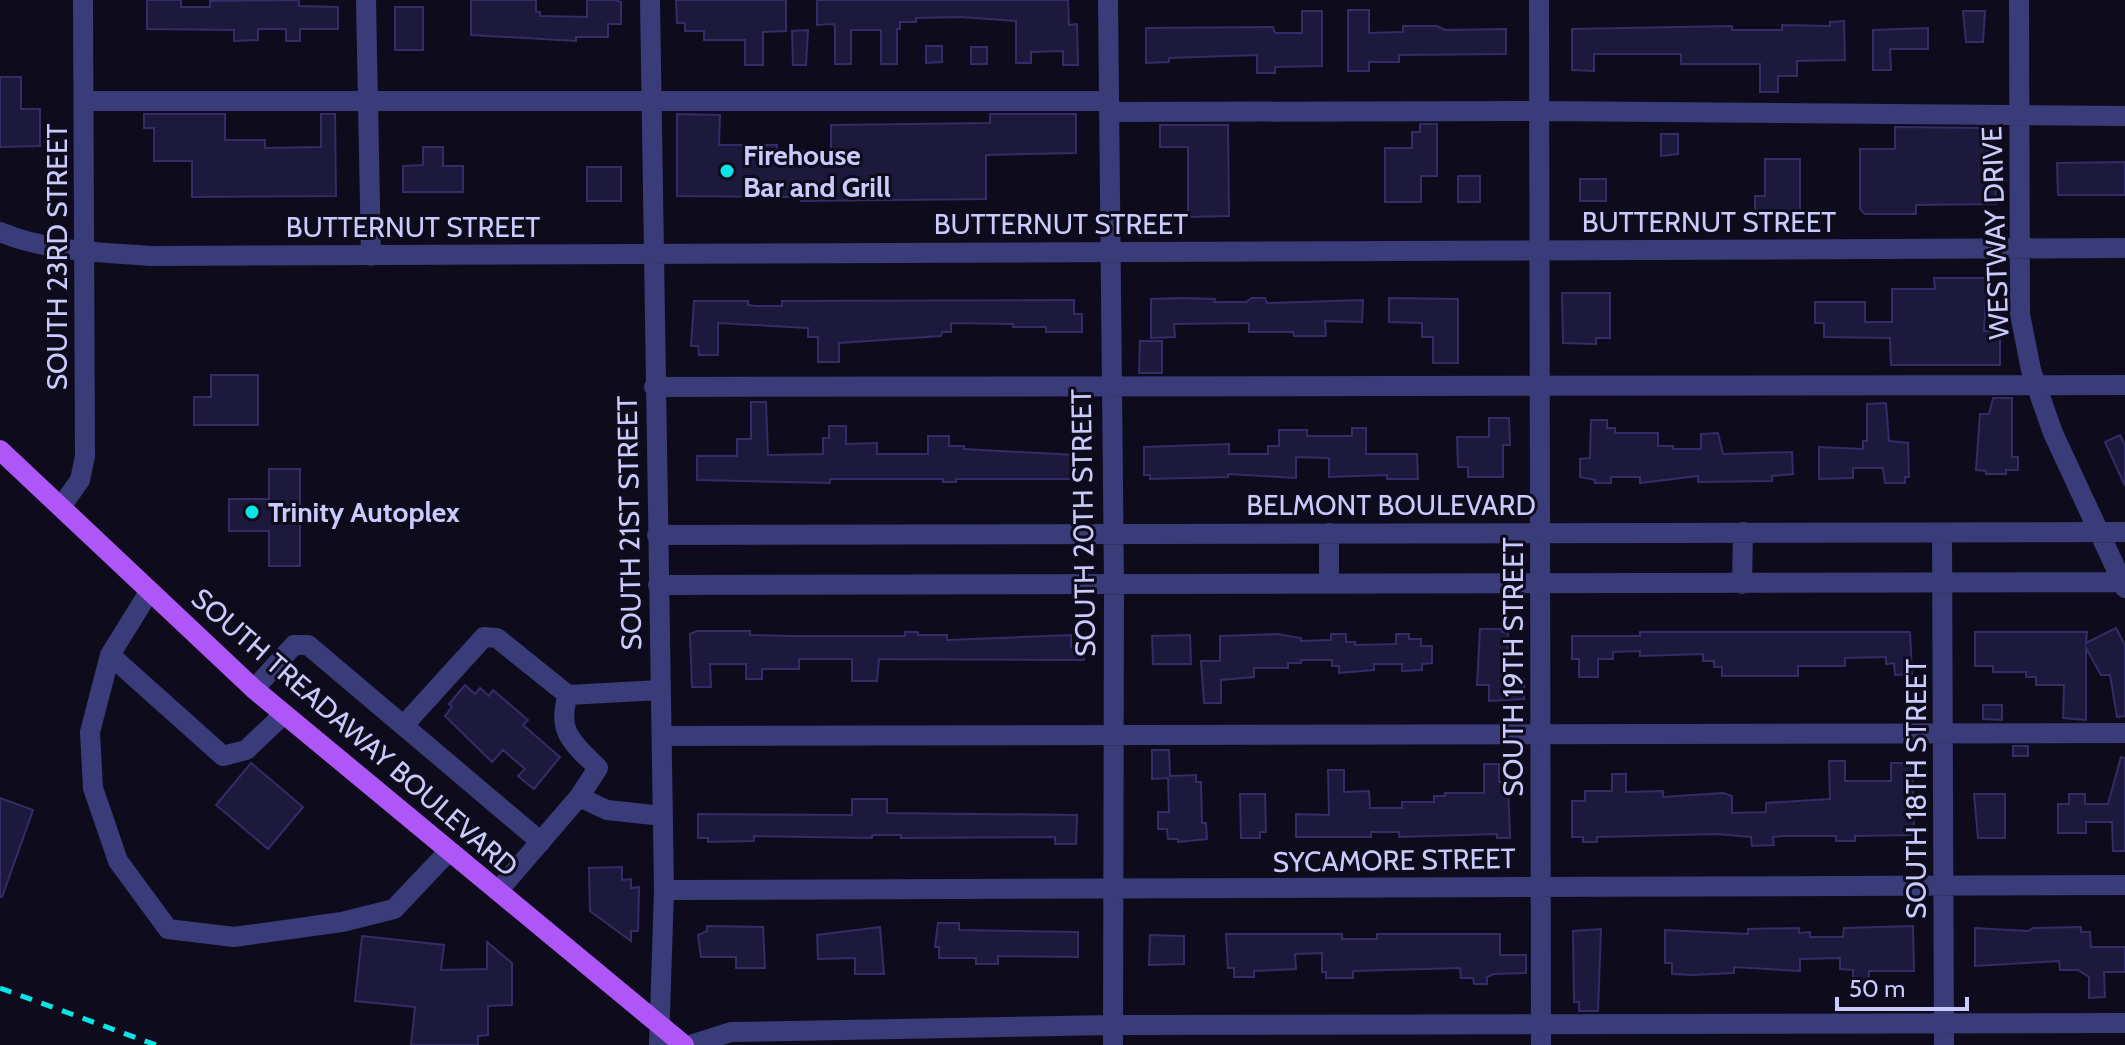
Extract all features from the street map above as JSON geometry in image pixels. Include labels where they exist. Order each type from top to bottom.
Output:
[{"type":"main road","name":"SOUTH TREADAWAY BOULEVARD","points":[[0,450],[254,689],[687,1045]]},
{"type":"street","name":"SOUTH 23RD STREET","points":[[61,507],[80,480],[85,456],[83,0]]},
{"type":"street","points":[[366,0],[371,256]]},
{"type":"street","name":"SOUTH 21ST STREET","points":[[650,0],[664,890],[659,1045]]},
{"type":"street","name":"SOUTH 20TH STREET","points":[[1108,0],[1114,584],[1111,737],[1113,1035]]},
{"type":"street","name":"SOUTH 19TH STREET","points":[[1539,0],[1541,1035]]},
{"type":"street","name":"WESTWAY DRIVE","points":[[2019,0],[2020,314],[2036,385],[2053,433],[2096,532],[2124,584]]},
{"type":"street","points":[[85,101],[651,102],[2125,116]]},
{"type":"street","name":"BUTTERNUT STREET","points":[[0,232],[26,243],[152,256],[2125,248]]},
{"type":"street","points":[[0,240],[26,243]]},
{"type":"street","points":[[654,387],[2125,385]]},
{"type":"street","points":[[1742,584],[1743,532]]},
{"type":"street","name":"BELMONT BOULEVARD","points":[[657,535],[2125,532]]},
{"type":"street","points":[[1329,533],[1329,584]]},
{"type":"street","name":"SOUTH 18TH STREET","points":[[1942,533],[1944,1045]]},
{"type":"street","points":[[658,585],[2124,584]]},
{"type":"street","points":[[149,592],[110,655],[90,732],[93,788],[118,861],[168,929],[234,937],[342,922],[394,909],[449,851]]},
{"type":"street","points":[[404,725],[484,637],[497,638],[568,695],[660,690]]},
{"type":"street","points":[[254,689],[294,645],[308,645],[541,842]]},
{"type":"street","points":[[110,655],[223,756],[246,750],[284,714]]},
{"type":"street","points":[[498,891],[579,797],[598,768],[570,740],[561,717],[568,695]]},
{"type":"street","points":[[662,736],[1111,737],[1541,731],[2125,733]]},
{"type":"street","points":[[579,797],[607,810],[663,816]]},
{"type":"street","name":"SYCAMORE STREET","points":[[664,890],[2125,885]]},
{"type":"street","points":[[687,1045],[731,1032],[1541,1035],[1944,1023],[2125,1023]]},
{"type":"building","points":[[147,0],[181,0],[181,7],[210,7],[210,1],[299,0],[299,6],[338,7],[338,29],[300,29],[300,41],[286,41],[286,29],[258,29],[258,40],[234,41],[234,30],[147,29]]},
{"type":"building","points":[[471,0],[536,0],[536,12],[540,12],[540,16],[587,17],[587,0],[615,0],[621,2],[621,24],[608,24],[608,37],[576,37],[576,41],[471,35]]},
{"type":"building","points":[[676,0],[786,0],[786,31],[763,32],[763,65],[745,65],[745,40],[704,40],[704,31],[685,31],[685,23],[677,23]]},
{"type":"building","points":[[817,0],[1068,0],[1069,25],[1077,24],[1078,65],[1063,65],[1063,51],[1031,52],[1031,63],[1016,63],[1016,21],[961,17],[916,18],[916,22],[900,22],[900,29],[897,29],[897,64],[881,64],[881,30],[851,30],[851,64],[835,64],[834,24],[817,25]]},
{"type":"building","points":[[395,7],[423,7],[423,50],[395,50]]},
{"type":"building","points":[[1348,10],[1369,10],[1369,33],[1403,32],[1403,26],[1437,26],[1445,30],[1506,29],[1506,54],[1399,55],[1399,62],[1369,62],[1369,71],[1348,71]]},
{"type":"building","points":[[1302,11],[1322,11],[1322,66],[1275,67],[1275,73],[1257,73],[1257,55],[1169,58],[1169,62],[1146,63],[1146,28],[1273,27],[1275,33],[1302,33]]},
{"type":"building","points":[[1963,11],[1985,11],[1983,42],[1966,42]]},
{"type":"building","points":[[1844,21],[1845,60],[1797,61],[1797,76],[1778,76],[1778,92],[1760,92],[1760,64],[1681,64],[1681,54],[1594,54],[1594,71],[1572,70],[1572,29],[1732,26],[1732,30],[1782,30],[1782,25],[1830,26],[1830,22]]},
{"type":"building","points":[[1928,28],[1928,49],[1890,49],[1891,70],[1873,70],[1873,30]]},
{"type":"building","points":[[808,30],[806,65],[793,65],[792,31]]},
{"type":"building","points":[[926,46],[942,46],[942,62],[926,63]]},
{"type":"building","points":[[971,47],[987,47],[987,64],[971,64]]},
{"type":"building","points":[[0,77],[21,77],[21,109],[40,109],[40,146],[0,147]]},
{"type":"building","points":[[144,114],[225,114],[225,140],[265,140],[265,148],[321,147],[321,114],[335,114],[336,196],[192,197],[192,161],[154,161],[154,128],[144,128]]},
{"type":"building","points":[[677,114],[720,115],[719,145],[777,145],[777,151],[831,151],[831,125],[990,123],[990,114],[1076,114],[1076,153],[986,155],[986,199],[801,201],[801,197],[677,196]]},
{"type":"building","points":[[1420,124],[1437,124],[1437,176],[1421,176],[1421,202],[1385,202],[1385,148],[1412,148],[1412,132],[1420,132]]},
{"type":"building","points":[[1160,125],[1228,125],[1229,216],[1188,217],[1188,147],[1160,147]]},
{"type":"building","points":[[1895,127],[1988,128],[1989,170],[1995,170],[1996,204],[1916,205],[1916,214],[1865,214],[1860,209],[1860,149],[1895,149]]},
{"type":"building","points":[[1661,134],[1678,134],[1678,154],[1661,156]]},
{"type":"building","points":[[423,147],[443,147],[443,166],[463,166],[463,192],[403,192],[403,166],[423,165]]},
{"type":"building","points":[[1765,159],[1800,159],[1800,212],[1755,212],[1755,196],[1765,196]]},
{"type":"building","points":[[2125,162],[2125,195],[2058,195],[2057,163]]},
{"type":"building","points":[[587,167],[621,167],[621,201],[587,201]]},
{"type":"building","points":[[1458,176],[1480,176],[1480,202],[1458,202]]},
{"type":"building","points":[[1580,179],[1606,179],[1606,201],[1580,201]]},
{"type":"building","points":[[1934,278],[1987,278],[1984,331],[2000,331],[2000,365],[1891,365],[1890,338],[1824,337],[1824,323],[1815,323],[1815,302],[1865,302],[1865,322],[1892,322],[1892,289],[1935,289]]},
{"type":"building","points":[[1562,293],[1610,293],[1610,338],[1596,338],[1596,344],[1563,343]]},
{"type":"building","points":[[1252,298],[1265,298],[1267,303],[1363,300],[1362,322],[1325,321],[1326,336],[1249,332],[1249,323],[1174,324],[1175,337],[1151,338],[1151,299],[1246,302]]},
{"type":"building","points":[[1389,298],[1458,299],[1458,363],[1433,363],[1433,337],[1422,337],[1422,323],[1389,322]]},
{"type":"building","points":[[1074,300],[1074,314],[1082,314],[1082,332],[1046,332],[1046,327],[1013,327],[1013,324],[951,323],[951,332],[942,332],[941,336],[839,343],[839,362],[818,362],[818,337],[808,337],[808,328],[718,323],[718,355],[699,355],[698,346],[691,346],[694,301],[748,301],[748,305],[782,306],[782,301]]},
{"type":"building","points":[[1140,341],[1162,341],[1162,373],[1139,373]]},
{"type":"building","points":[[211,375],[258,375],[258,425],[194,425],[194,397],[211,397]]},
{"type":"building","points":[[1993,398],[2012,398],[2012,457],[2018,457],[2018,470],[2006,470],[2006,474],[1986,474],[1986,471],[1976,470],[1980,414],[1989,414]]},
{"type":"building","points":[[751,402],[766,402],[768,455],[823,454],[823,438],[829,438],[829,426],[846,426],[846,444],[877,443],[877,454],[928,454],[928,436],[949,436],[949,446],[964,446],[964,449],[1075,455],[1075,479],[956,479],[956,482],[943,482],[943,479],[830,479],[830,483],[697,480],[697,456],[737,456],[737,439],[751,439]]},
{"type":"building","points":[[1886,403],[1889,441],[1908,443],[1909,477],[1905,477],[1905,483],[1885,483],[1883,468],[1853,468],[1853,478],[1819,479],[1819,447],[1863,449],[1863,441],[1867,441],[1867,404]]},
{"type":"building","points":[[1489,418],[1509,418],[1510,445],[1503,445],[1503,477],[1468,477],[1468,467],[1458,467],[1457,437],[1489,437]]},
{"type":"building","points":[[1591,420],[1607,420],[1607,428],[1615,428],[1615,433],[1658,433],[1658,446],[1673,446],[1673,449],[1701,449],[1701,434],[1718,433],[1723,454],[1792,452],[1793,474],[1772,476],[1772,481],[1698,482],[1698,476],[1640,483],[1640,477],[1611,477],[1611,483],[1595,483],[1595,480],[1580,477],[1580,459],[1590,458]]},
{"type":"building","points":[[1352,428],[1366,428],[1366,454],[1417,454],[1418,479],[1387,479],[1387,475],[1329,477],[1329,458],[1296,457],[1296,478],[1228,474],[1228,477],[1150,479],[1150,475],[1144,475],[1144,447],[1229,444],[1229,454],[1268,454],[1268,446],[1279,446],[1279,430],[1307,430],[1307,436],[1352,436]]},
{"type":"building","points":[[2120,435],[2125,445],[2125,486],[2105,442]]},
{"type":"building","points":[[269,469],[300,469],[300,566],[269,566],[269,531],[229,531],[229,499],[269,499]]},
{"type":"building","points":[[2116,628],[2125,645],[2125,716],[2117,717],[2110,675],[2101,675],[2086,648],[2086,720],[2063,718],[2064,685],[2036,685],[2036,677],[2026,677],[2026,672],[1993,672],[1993,666],[1975,666],[1975,632],[2087,632],[2086,643]]},
{"type":"building","points":[[1480,629],[1508,632],[1507,680],[1524,679],[1524,699],[1489,701],[1489,685],[1477,685]]},
{"type":"building","points":[[697,631],[750,631],[750,635],[791,636],[905,636],[905,632],[918,632],[918,635],[947,635],[947,640],[1071,635],[1071,647],[1084,646],[1084,660],[879,659],[877,681],[852,681],[852,659],[799,659],[799,669],[762,669],[762,679],[746,679],[746,664],[710,664],[711,687],[692,687],[690,634]]},
{"type":"building","points":[[1640,632],[1910,632],[1912,674],[1895,675],[1894,663],[1886,664],[1886,657],[1845,658],[1845,666],[1798,666],[1798,676],[1722,676],[1722,667],[1714,667],[1714,661],[1703,661],[1703,654],[1640,656],[1640,651],[1613,652],[1613,659],[1598,659],[1598,677],[1579,677],[1579,659],[1572,659],[1572,636],[1640,636]]},
{"type":"building","points":[[1277,634],[1301,638],[1301,641],[1331,640],[1331,634],[1346,634],[1346,642],[1355,642],[1355,645],[1396,644],[1396,634],[1409,634],[1409,639],[1421,639],[1421,646],[1432,646],[1432,663],[1422,664],[1422,670],[1402,671],[1402,664],[1374,664],[1374,670],[1339,673],[1339,666],[1332,666],[1332,660],[1301,660],[1301,663],[1288,663],[1288,668],[1254,668],[1254,677],[1221,680],[1221,703],[1204,703],[1201,661],[1220,661],[1220,636]]},
{"type":"building","points":[[1190,635],[1191,664],[1153,664],[1152,636]]},
{"type":"building","points":[[465,685],[475,694],[480,688],[489,696],[493,690],[528,720],[523,725],[560,757],[534,789],[518,776],[525,769],[503,750],[492,762],[445,716],[452,707],[449,704]]},
{"type":"building","points":[[1983,705],[2002,705],[2002,720],[1983,719]]},
{"type":"building","points":[[2013,746],[2028,746],[2028,756],[2013,756]]},
{"type":"building","points":[[1152,750],[1169,750],[1170,776],[1196,775],[1196,782],[1201,782],[1202,823],[1206,823],[1207,839],[1178,842],[1178,839],[1168,839],[1167,829],[1158,829],[1158,812],[1169,812],[1168,778],[1152,779]]},
{"type":"building","points":[[2121,757],[2125,758],[2125,851],[2113,851],[2112,822],[2086,822],[2086,833],[2058,833],[2058,804],[2069,804],[2069,794],[2085,794],[2085,804],[2108,804]]},
{"type":"building","points":[[1829,761],[1845,761],[1845,781],[1891,781],[1891,763],[1912,763],[1914,835],[1855,836],[1855,841],[1836,841],[1836,836],[1782,836],[1773,837],[1774,845],[1752,846],[1751,837],[1717,834],[1597,837],[1597,842],[1583,842],[1583,837],[1572,837],[1572,801],[1585,801],[1585,791],[1612,791],[1612,774],[1626,774],[1626,792],[1663,791],[1663,797],[1723,793],[1732,796],[1732,813],[1766,812],[1766,803],[1830,799]]},
{"type":"building","points":[[251,763],[303,807],[268,849],[216,805]]},
{"type":"building","points":[[1484,764],[1499,764],[1499,782],[1508,782],[1510,838],[1497,838],[1497,834],[1399,837],[1399,832],[1371,832],[1371,837],[1296,837],[1296,814],[1329,815],[1328,770],[1344,770],[1344,792],[1369,791],[1370,808],[1402,808],[1402,802],[1434,802],[1434,796],[1445,796],[1445,793],[1484,793]]},
{"type":"building","points":[[1240,794],[1265,794],[1266,832],[1260,832],[1260,838],[1241,838]]},
{"type":"building","points":[[1974,794],[2005,794],[2005,838],[1978,838]]},
{"type":"building","points":[[0,798],[33,810],[2,897],[0,897]]},
{"type":"building","points":[[852,799],[887,799],[887,813],[1077,815],[1076,844],[1055,844],[1055,837],[754,836],[754,841],[708,842],[708,838],[698,838],[698,814],[852,815]]},
{"type":"building","points":[[622,867],[622,880],[631,879],[631,888],[639,887],[638,931],[631,931],[631,941],[590,911],[589,868]]},
{"type":"building","points":[[938,923],[959,923],[959,930],[1078,932],[1078,957],[998,956],[998,964],[976,964],[976,958],[939,958],[939,947],[935,947]]},
{"type":"building","points":[[707,926],[763,927],[765,968],[736,968],[736,957],[701,957],[698,935],[707,931]]},
{"type":"building","points":[[1913,926],[1914,971],[1869,971],[1869,981],[1853,981],[1853,970],[1840,969],[1840,958],[1800,959],[1800,971],[1734,967],[1734,973],[1692,975],[1672,974],[1672,963],[1665,963],[1665,930],[1748,934],[1748,929],[1799,928],[1799,933],[1810,932],[1810,937],[1843,937],[1844,928]]},
{"type":"building","points":[[880,927],[884,974],[855,974],[855,958],[818,959],[817,935]]},
{"type":"building","points":[[2081,927],[2081,932],[2090,932],[2091,947],[2125,947],[2125,972],[2104,972],[2105,997],[2089,998],[2089,977],[2078,970],[2060,970],[2059,961],[1975,966],[1975,928],[2028,931],[2033,928]]},
{"type":"building","points":[[1601,929],[1598,1011],[1579,1011],[1579,1002],[1574,1002],[1573,931]]},
{"type":"building","points":[[1226,934],[1342,934],[1342,939],[1377,939],[1377,934],[1500,934],[1500,955],[1526,955],[1526,973],[1494,974],[1487,977],[1487,984],[1474,984],[1473,978],[1461,978],[1460,968],[1353,971],[1353,978],[1326,978],[1326,972],[1322,972],[1322,953],[1295,954],[1296,969],[1254,971],[1254,977],[1234,977],[1234,968],[1228,968]]},
{"type":"building","points":[[1150,935],[1184,936],[1184,964],[1149,965]]},
{"type":"building","points":[[362,936],[444,945],[441,970],[487,969],[487,942],[512,963],[512,1005],[488,1006],[488,1035],[478,1036],[478,1045],[411,1045],[415,1007],[355,1001]]},
{"type":"railway","points":[[0,988],[156,1045]]},
{"type":"place","name":"Firehouse Bar and Grill","points":[[727,171]]},
{"type":"place","name":"Trinity Autoplex","points":[[252,512]]}]
